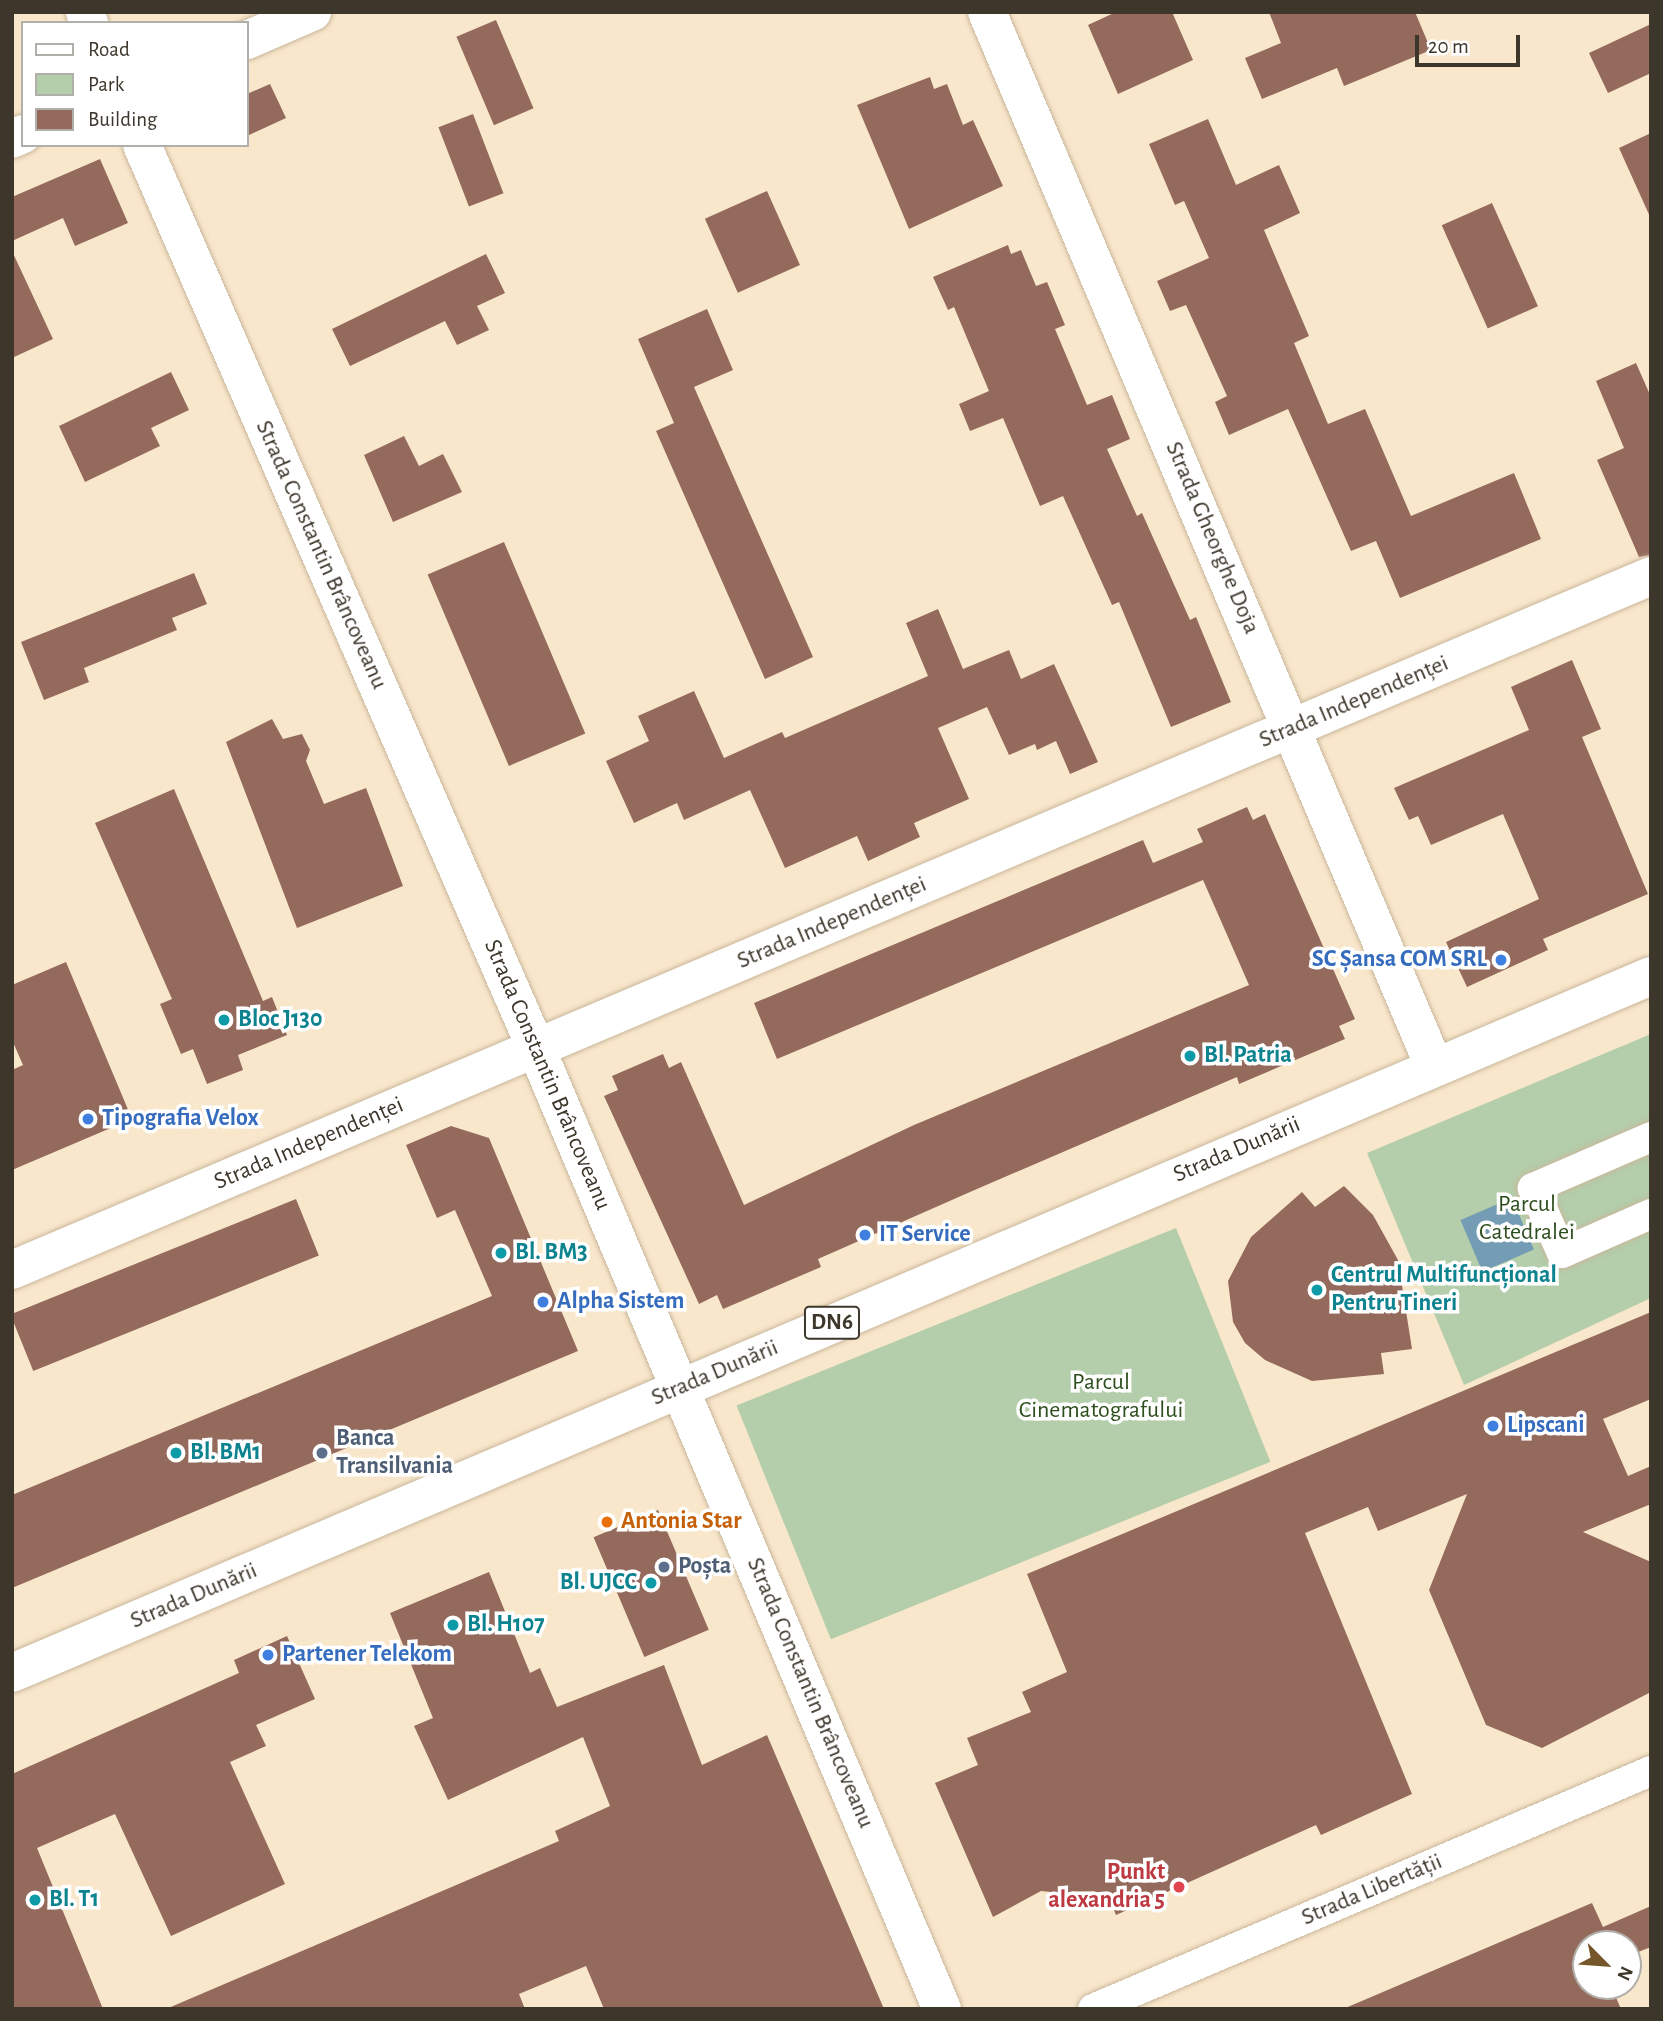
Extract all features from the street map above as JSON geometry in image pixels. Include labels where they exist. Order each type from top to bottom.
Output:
[{"type":"street","points":[[248,40],[312,12]]},
{"type":"street","name":"Strada Gheorghe Doja","points":[[986,12],[1293,727],[1434,1066]]},
{"type":"street","name":"Strada Constantin Brâncoveanu","points":[[143,147],[536,1048],[942,2009]]},
{"type":"street","name":"Strada Independenței","points":[[12,1270],[1651,576]]},
{"type":"street","name":"Strada Dunării","points":[[13,1673],[1434,1066],[1651,976]]},
{"type":"street","points":[[1651,1137],[1533,1188],[1562,1253],[1651,1214]]},
{"type":"street","name":"Strada Libertății","points":[[1093,2009],[1651,1771]]},
{"type":"green space","name":"Parcul Catedralei","points":[[1651,1034],[1651,1298],[1464,1385],[1367,1153]]},
{"type":"green space","name":"Parcul Cinematografului","points":[[1176,1228],[1270,1462],[831,1639],[737,1406]]},
{"type":"water","points":[[1512,1198],[1534,1250],[1482,1271],[1460,1220]]},
{"type":"building","points":[[1116,12],[1172,12],[1193,60],[1118,94],[1088,25]]},
{"type":"building","points":[[1269,12],[1415,12],[1431,50],[1344,86],[1337,68],[1262,99],[1245,58],[1281,43]]},
{"type":"building","points":[[496,20],[534,108],[494,125],[456,37]]},
{"type":"building","points":[[1651,24],[1651,73],[1608,93],[1589,53]]},
{"type":"building","points":[[930,77],[934,89],[947,84],[963,125],[973,120],[1003,186],[909,229],[857,105]]},
{"type":"building","points":[[270,84],[286,118],[248,136],[248,94]]},
{"type":"building","points":[[473,114],[503,193],[469,207],[438,127]]},
{"type":"building","points":[[1208,119],[1236,185],[1279,165],[1300,213],[1264,230],[1309,336],[1294,343],[1328,424],[1365,409],[1411,516],[1514,473],[1541,539],[1400,598],[1376,541],[1351,551],[1288,409],[1229,435],[1215,402],[1227,396],[1186,305],[1170,311],[1157,281],[1209,258],[1184,201],[1175,205],[1149,144]]},
{"type":"building","points":[[1651,133],[1651,219],[1619,148]]},
{"type":"building","points":[[100,159],[128,223],[75,246],[63,218],[12,241],[12,197]]},
{"type":"building","points":[[767,191],[800,265],[738,293],[705,219]]},
{"type":"building","points":[[1492,203],[1538,306],[1488,329],[1442,225]]},
{"type":"building","points":[[1008,245],[1011,254],[1021,250],[1036,286],[1047,282],[1065,325],[1055,329],[1087,405],[1112,395],[1130,439],[1107,449],[1137,516],[1142,513],[1190,620],[1196,617],[1231,702],[1171,727],[1119,602],[1112,605],[1063,496],[1040,506],[1003,418],[970,431],[959,404],[989,391],[954,307],[948,310],[933,277]]},
{"type":"building","points":[[12,251],[53,339],[12,358]]},
{"type":"building","points":[[486,254],[505,293],[477,306],[489,330],[457,345],[445,321],[350,366],[332,329]]},
{"type":"building","points":[[707,309],[733,370],[694,387],[813,657],[765,679],[656,431],[674,423],[638,339]]},
{"type":"building","points":[[1636,363],[1651,397],[1651,555],[1639,557],[1597,460],[1624,448],[1596,381]]},
{"type":"building","points":[[171,372],[189,410],[151,428],[160,446],[85,482],[59,426]]},
{"type":"building","points":[[404,436],[419,466],[443,454],[462,492],[393,522],[364,455]]},
{"type":"building","points":[[504,542],[585,733],[509,766],[428,574]]},
{"type":"building","points":[[194,573],[207,604],[172,618],[177,630],[84,668],[89,682],[44,700],[21,642]]},
{"type":"building","points":[[938,609],[963,669],[1009,650],[1021,679],[1054,664],[1098,762],[1070,774],[1056,741],[1037,750],[1035,744],[1009,755],[987,707],[938,728],[969,799],[914,823],[920,837],[868,861],[857,836],[785,868],[750,790],[684,820],[677,803],[634,823],[606,761],[649,741],[638,716],[694,691],[724,758],[782,732],[785,738],[928,676],[906,623]]},
{"type":"building","points":[[1572,660],[1601,729],[1582,737],[1648,894],[1543,939],[1548,950],[1467,987],[1446,942],[1539,899],[1503,814],[1431,845],[1418,816],[1409,820],[1394,788],[1529,730],[1511,687]]},
{"type":"building","points":[[272,719],[283,739],[302,734],[310,750],[306,761],[324,804],[366,788],[403,886],[297,928],[226,742]]},
{"type":"building","points":[[174,789],[263,1001],[272,997],[287,1035],[238,1055],[243,1070],[207,1084],[193,1049],[181,1054],[160,1004],[172,999],[95,823]]},
{"type":"building","name":"Bl. Patria","points":[[1247,807],[1253,820],[1265,814],[1355,1019],[1339,1026],[1345,1039],[1239,1084],[1237,1077],[970,1192],[818,1259],[821,1267],[723,1309],[717,1295],[699,1304],[604,1096],[618,1090],[612,1076],[663,1054],[669,1068],[681,1062],[744,1205],[914,1125],[1249,985],[1203,880],[777,1059],[754,1003],[1143,840],[1153,863],[1203,842],[1197,829]]},
{"type":"building","points":[[66,962],[132,1119],[12,1170],[12,1070],[23,1065],[12,1040],[12,985]]},
{"type":"building","name":"Bl. BM1","points":[[451,1126],[489,1138],[578,1351],[12,1588],[12,1495],[492,1296],[455,1210],[437,1218],[406,1145]]},
{"type":"building","name":"Centrul Multifuncțional Pentru Tineri","points":[[1344,1186],[1373,1215],[1398,1260],[1412,1349],[1381,1353],[1384,1374],[1312,1381],[1265,1360],[1245,1343],[1233,1322],[1228,1281],[1251,1237],[1302,1192],[1315,1207]]},
{"type":"building","points":[[296,1199],[319,1256],[33,1371],[12,1314]]},
{"type":"building","points":[[1651,1312],[1651,1399],[1603,1419],[1628,1476],[1651,1466],[1651,1504],[1583,1532],[1651,1562],[1651,1692],[1542,1748],[1486,1725],[1429,1590],[1467,1494],[1378,1531],[1368,1507],[1305,1533],[1412,1794],[1321,1835],[1316,1825],[1116,1915],[1109,1898],[1041,1891],[993,1917],[935,1783],[978,1765],[967,1738],[1031,1712],[1022,1692],[1067,1672],[1027,1574]]},
{"type":"building","name":"Bl. UJCC","points":[[658,1510],[709,1630],[644,1657],[594,1537]]},
{"type":"building","points":[[489,1572],[530,1673],[540,1668],[557,1707],[664,1665],[702,1765],[767,1735],[884,2009],[604,2009],[586,1966],[519,1994],[525,2009],[166,2009],[559,1841],[555,1831],[610,1806],[583,1737],[448,1800],[414,1726],[433,1718],[390,1613]]},
{"type":"building","points":[[287,1636],[315,1699],[256,1725],[266,1746],[230,1762],[285,1884],[171,1936],[115,1814],[37,1848],[103,2009],[12,2009],[12,1774],[239,1673],[234,1660]]},
{"type":"building","points":[[1592,1903],[1603,1927],[1651,1906],[1651,1947],[1642,1951],[1642,1930],[1572,1930],[1572,2000],[1617,2000],[1621,2009],[1343,2009]]},
{"type":"place","name":"SC Șansa COM SRL","points":[[1501,960]]},
{"type":"place","name":"Bloc J130","points":[[224,1020]]},
{"type":"place","name":"Bl. Patria","points":[[1190,1056]]},
{"type":"place","name":"Tipografia Velox","points":[[88,1119]]},
{"type":"place","name":"IT Service","points":[[865,1235]]},
{"type":"place","name":"Bl. BM3","points":[[501,1253]]},
{"type":"place","name":"Centrul Multifuncțional Pentru Tineri","points":[[1317,1290]]},
{"type":"place","name":"Alpha Sistem","points":[[543,1302]]},
{"type":"place","name":"Lipscani","points":[[1493,1426]]},
{"type":"place","name":"Bl. BM1","points":[[176,1453]]},
{"type":"place","name":"Banca Transilvania","points":[[322,1453]]},
{"type":"place","name":"Antonia Star","points":[[607,1522]]},
{"type":"place","name":"Poșta","points":[[664,1567]]},
{"type":"place","name":"Bl. UJCC","points":[[651,1583]]},
{"type":"place","name":"Bl. H107","points":[[453,1625]]},
{"type":"place","name":"Partener Telekom","points":[[268,1655]]},
{"type":"place","name":"Punkt alexandria 5","points":[[1179,1887]]},
{"type":"place","name":"Bl. T1","points":[[35,1900]]}]
